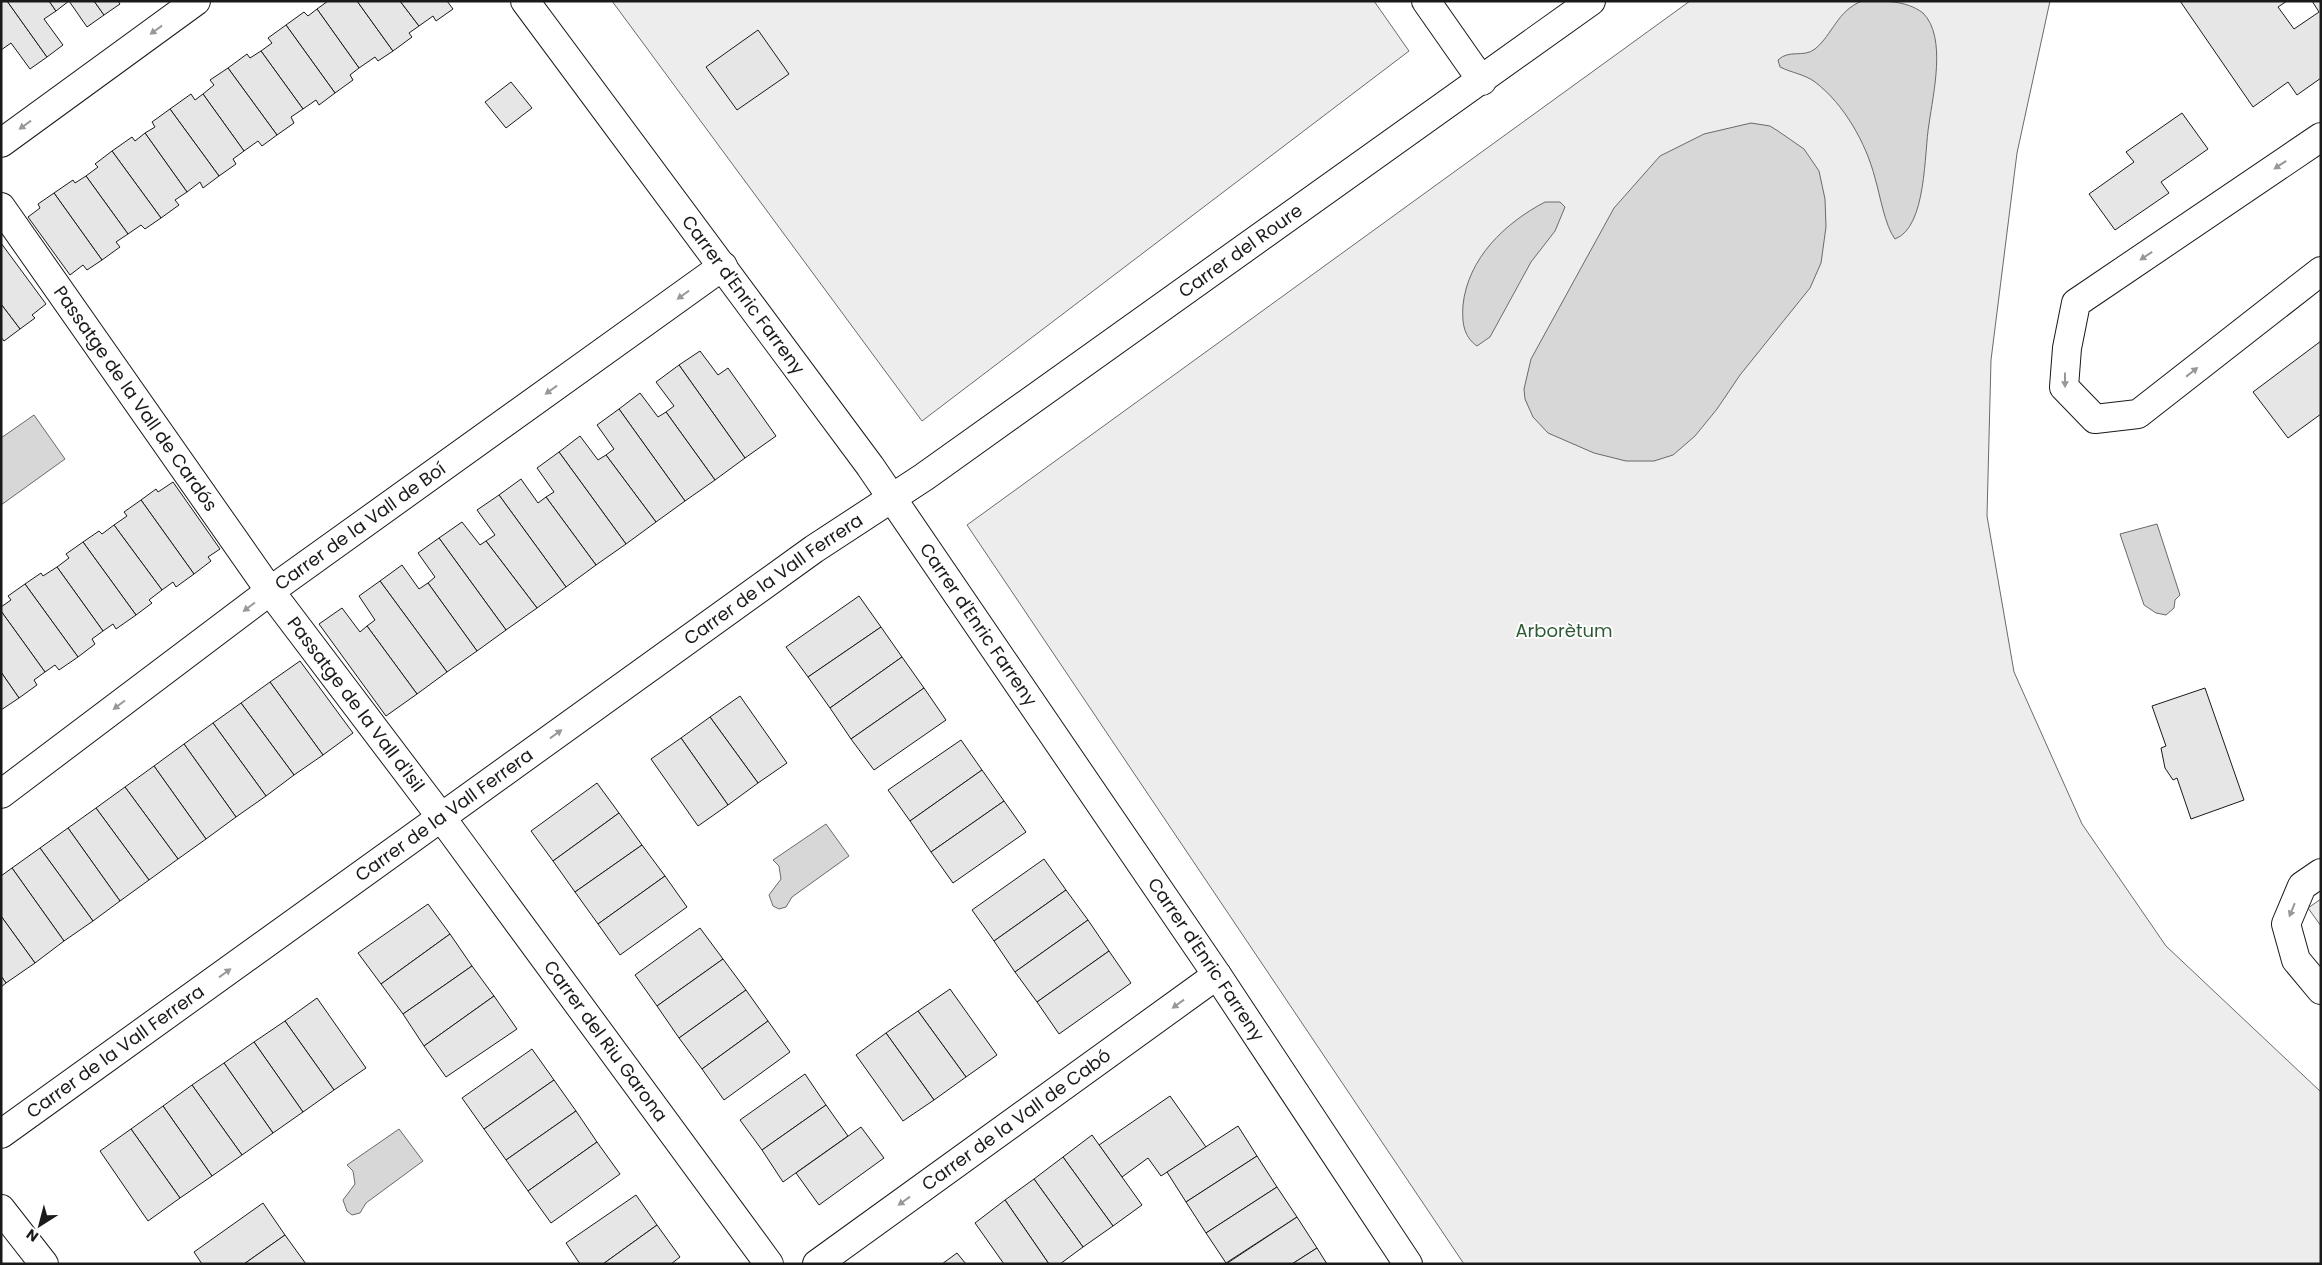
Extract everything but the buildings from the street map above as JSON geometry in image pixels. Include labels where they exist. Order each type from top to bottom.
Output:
[{"type":"street","points":[[1,142],[196,1]]},
{"type":"street","name":"Carrer d'Enric Farreny","points":[[525,1],[870,466],[890,499],[1217,975],[1408,1264]]},
{"type":"street","points":[[1426,1],[1482,81]]},
{"type":"street","name":"Carrer del Roure","points":[[890,499],[930,473],[1482,81],[1591,1]]},
{"type":"street","points":[[2321,137],[2076,303],[2067,348],[2064,387],[2095,418],[2138,414],[2321,271]]},
{"type":"street","name":"Passatge de la Vall de Cardós","points":[[1,207],[270,591]]},
{"type":"street","name":"Carrer de la Vall de Boí","points":[[1,794],[270,591],[723,266]]},
{"type":"street","name":"Carrer de la Vall Ferrera","points":[[1,1134],[814,549],[890,499]]},
{"type":"street","name":"Passatge de la Vall d'Isil","points":[[270,591],[441,817]]},
{"type":"street","name":"Carrer del Riu Garona","points":[[441,817],[769,1264]]},
{"type":"street","points":[[2321,873],[2302,886],[2286,924],[2296,960],[2321,990]]},
{"type":"street","name":"Carrer de la Vall de Cabó","points":[[817,1264],[1217,975]]},
{"type":"street","points":[[1,1209],[44,1264]]},
{"type":"shaded area","points":[[612,1],[1374,1],[1409,51],[922,421]]},
{"type":"shaded area","name":"Arborètum","points":[[1690,1],[2050,1],[2017,153],[1991,360],[1987,516],[2014,672],[2082,824],[2166,946],[2321,1092],[2321,1264],[1464,1264],[967,525]]},
{"type":"shaded area","points":[[1862,1],[1902,3],[1916,9],[1923,13],[1930,23],[1935,36],[1935,82],[1919,205],[1913,220],[1905,232],[1895,239],[1886,218],[1866,151],[1852,125],[1826,91],[1811,79],[1780,67],[1778,60],[1787,55],[1811,52],[1821,43],[1847,11]]},
{"type":"shaded area","points":[[1751,123],[1770,126],[1804,149],[1819,171],[1825,199],[1826,227],[1821,263],[1810,288],[1740,375],[1717,409],[1695,436],[1673,455],[1654,461],[1626,461],[1594,453],[1548,433],[1533,417],[1525,399],[1524,389],[1531,359],[1614,208],[1660,156],[1704,134]]},
{"type":"shaded area","points":[[1545,202],[1560,202],[1565,207],[1555,231],[1531,262],[1490,337],[1477,346],[1466,333],[1463,317],[1466,288],[1472,272],[1481,257],[1503,231],[1516,220]]},
{"type":"shaded area","points":[[34,415],[65,459],[1,505],[1,438]]},
{"type":"shaded area","points":[[2157,524],[2180,595],[2175,600],[2174,608],[2166,615],[2156,613],[2144,605],[2120,534]]},
{"type":"shaded area","points":[[826,824],[849,856],[792,897],[786,907],[779,909],[773,906],[769,895],[781,879],[779,866],[773,860]]},
{"type":"shaded area","points":[[2321,899],[2321,926],[2308,908]]},
{"type":"shaded area","points":[[399,1129],[423,1161],[366,1203],[360,1213],[352,1215],[347,1211],[343,1200],[355,1184],[353,1171],[347,1165]]}]
